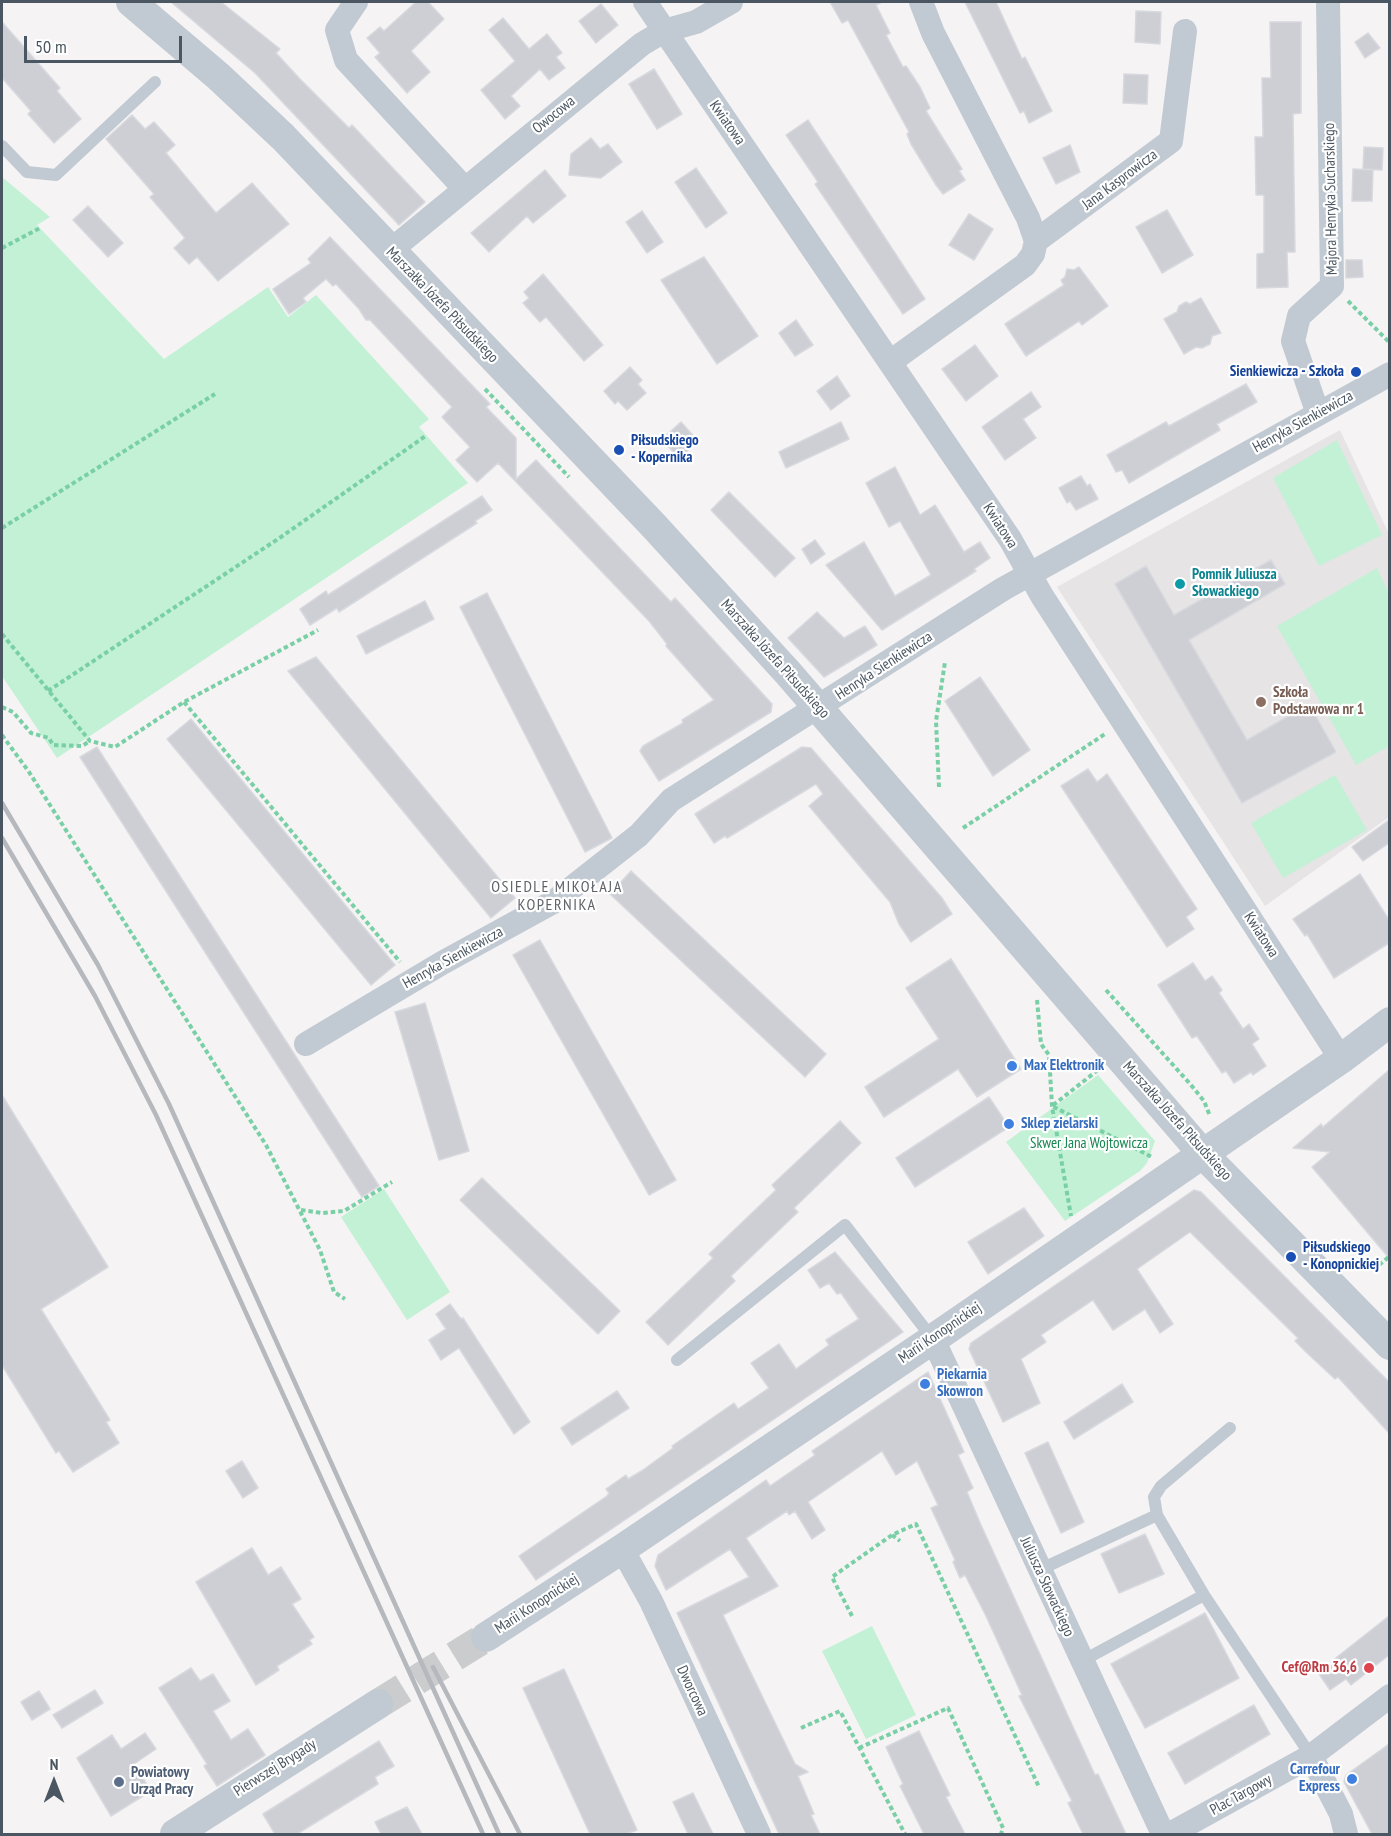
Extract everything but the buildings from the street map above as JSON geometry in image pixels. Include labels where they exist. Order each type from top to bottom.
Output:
[{"type":"street","name":"Marszałka Józefa Piłsudskiego","points":[[131,2],[218,76],[275,129],[654,526],[819,708],[1203,1154],[1389,1345]]},
{"type":"street","points":[[356,2],[337,30],[346,60],[464,188]]},
{"type":"street","name":"Kwiatowa","points":[[645,2],[1010,539],[1029,574],[1341,1059]]},
{"type":"street","name":"Owocowa","points":[[391,250],[642,44],[664,31],[696,22],[731,2]]},
{"type":"street","points":[[921,2],[933,33],[1028,218],[1036,241]]},
{"type":"street","name":"Majora Henryka Sucharskiego","points":[[1318,414],[1293,341],[1299,316],[1332,286],[1328,2]]},
{"type":"street","name":"Jana Kasprowicza","points":[[890,362],[1026,265],[1034,254],[1036,241],[1171,141],[1185,31]]},
{"type":"street","name":"Henryka Sienkiewicza","points":[[306,1044],[414,979],[555,901],[639,835],[671,800],[1029,574],[1389,374]]},
{"type":"street","name":"Marii Konopnickiej","points":[[486,1637],[622,1549],[933,1339],[1341,1059],[1389,1022]]},
{"type":"street","name":"Juliusza Słowackiego","points":[[933,1339],[1163,1834]]},
{"type":"street","name":"Dworcowa","points":[[622,1549],[651,1601],[759,1834]]},
{"type":"street","name":"Plac Targowy","points":[[1170,1834],[1311,1756],[1389,1696]]},
{"type":"street","name":"Pierwszej Brygady","points":[[175,1834],[378,1704]]},
{"type":"street","points":[[1311,1756],[1341,1814],[1346,1834]]},
{"type":"lane","points":[[2,146],[27,172],[56,175],[155,82]]},
{"type":"lane","points":[[677,1360],[845,1225],[933,1339]]},
{"type":"lane","points":[[1230,1428],[1161,1486],[1154,1497],[1157,1515],[1204,1594],[1311,1756]]},
{"type":"lane","points":[[1039,1570],[1157,1515]]},
{"type":"lane","points":[[1082,1661],[1204,1594]]},
{"type":"path","points":[[2,248],[40,228]]},
{"type":"path","points":[[1332,286],[1389,343]]},
{"type":"path","points":[[2,528],[216,394]]},
{"type":"path","points":[[48,691],[281,537],[427,435]]},
{"type":"path","points":[[2,634],[90,741],[115,747],[184,702],[318,630]]},
{"type":"path","points":[[939,787],[936,721],[945,662]]},
{"type":"path","points":[[184,702],[414,979]]},
{"type":"path","points":[[2,707],[12,712],[31,733],[49,738],[53,745],[82,746],[90,741]]},
{"type":"path","points":[[963,828],[1112,730]]},
{"type":"path","points":[[2,735],[29,772],[266,1145],[320,1250],[334,1292],[345,1299]]},
{"type":"path","points":[[1106,990],[1198,1093],[1210,1116]]},
{"type":"path","points":[[1037,1000],[1041,1044],[1049,1055],[1052,1106],[1072,1220]]},
{"type":"path","points":[[1052,1106],[1098,1070]]},
{"type":"path","points":[[1052,1106],[1152,1157]]},
{"type":"path","points":[[301,1210],[322,1213],[344,1211],[392,1182]]},
{"type":"path","points":[[1379,1265],[1389,1256]]},
{"type":"path","points":[[852,1616],[832,1577],[892,1535],[916,1524],[1039,1786]]},
{"type":"path","points":[[892,1535],[900,1541]]},
{"type":"path","points":[[859,1748],[948,1708],[1003,1828],[1000,1834]]},
{"type":"path","points":[[801,1728],[840,1711],[905,1834]]},
{"type":"shaded area","name":"Szkoła Podstawowa nr 1","points":[[1340,430],[1389,534],[1389,817],[1265,906],[1057,587]]},
{"type":"green space","points":[[2,177],[50,217],[37,225],[164,359],[268,287],[288,317],[316,295],[429,419],[419,427],[468,483],[57,758],[2,676]]},
{"type":"green space","points":[[1337,440],[1382,535],[1319,566],[1273,478]]},
{"type":"green space","points":[[1377,568],[1389,594],[1389,746],[1356,765],[1277,626]]},
{"type":"green space","points":[[1335,775],[1367,830],[1283,878],[1251,823]]},
{"type":"green space","name":"Skwer Jana Wojtowicza","points":[[1098,1075],[1155,1141],[1147,1163],[1140,1171],[1065,1221],[1006,1142]]},
{"type":"green space","points":[[384,1189],[450,1292],[407,1320],[341,1217]]},
{"type":"green space","points":[[872,1626],[916,1715],[866,1739],[822,1651]]},
{"type":"tunnel","points":[[378,1704],[486,1637]]},
{"type":"railway","points":[[2,803],[98,965],[169,1104],[499,1834]]},
{"type":"railway","points":[[2,838],[95,996],[156,1115],[483,1834]]},
{"type":"railway","points":[[433,1667],[520,1834]]},
{"type":"place","name":"Sienkiewicza - Szkoła","points":[[1356,372]]},
{"type":"place","name":"Piłsudskiego - Kopernika","points":[[619,450]]},
{"type":"place","name":"Pomnik Juliusza Słowackiego","points":[[1180,584]]},
{"type":"place","name":"Szkoła Podstawowa nr 1","points":[[1261,702]]},
{"type":"place","name":"Max Elektronik","points":[[1012,1066]]},
{"type":"place","name":"Sklep zielarski","points":[[1009,1124]]},
{"type":"place","name":"Piłsudskiego - Konopnickiej","points":[[1291,1257]]},
{"type":"place","name":"Piekarnia Skowron","points":[[925,1384]]},
{"type":"place","name":"Cef@Rm 36,6","points":[[1369,1668]]},
{"type":"place","name":"Carrefour Express","points":[[1352,1779]]},
{"type":"place","name":"Powiatowy Urząd Pracy","points":[[119,1782]]},
{"type":"district","name":"OSIEDLE MIKOŁAJA KOPERNIKA","points":[[557,896]]}]
